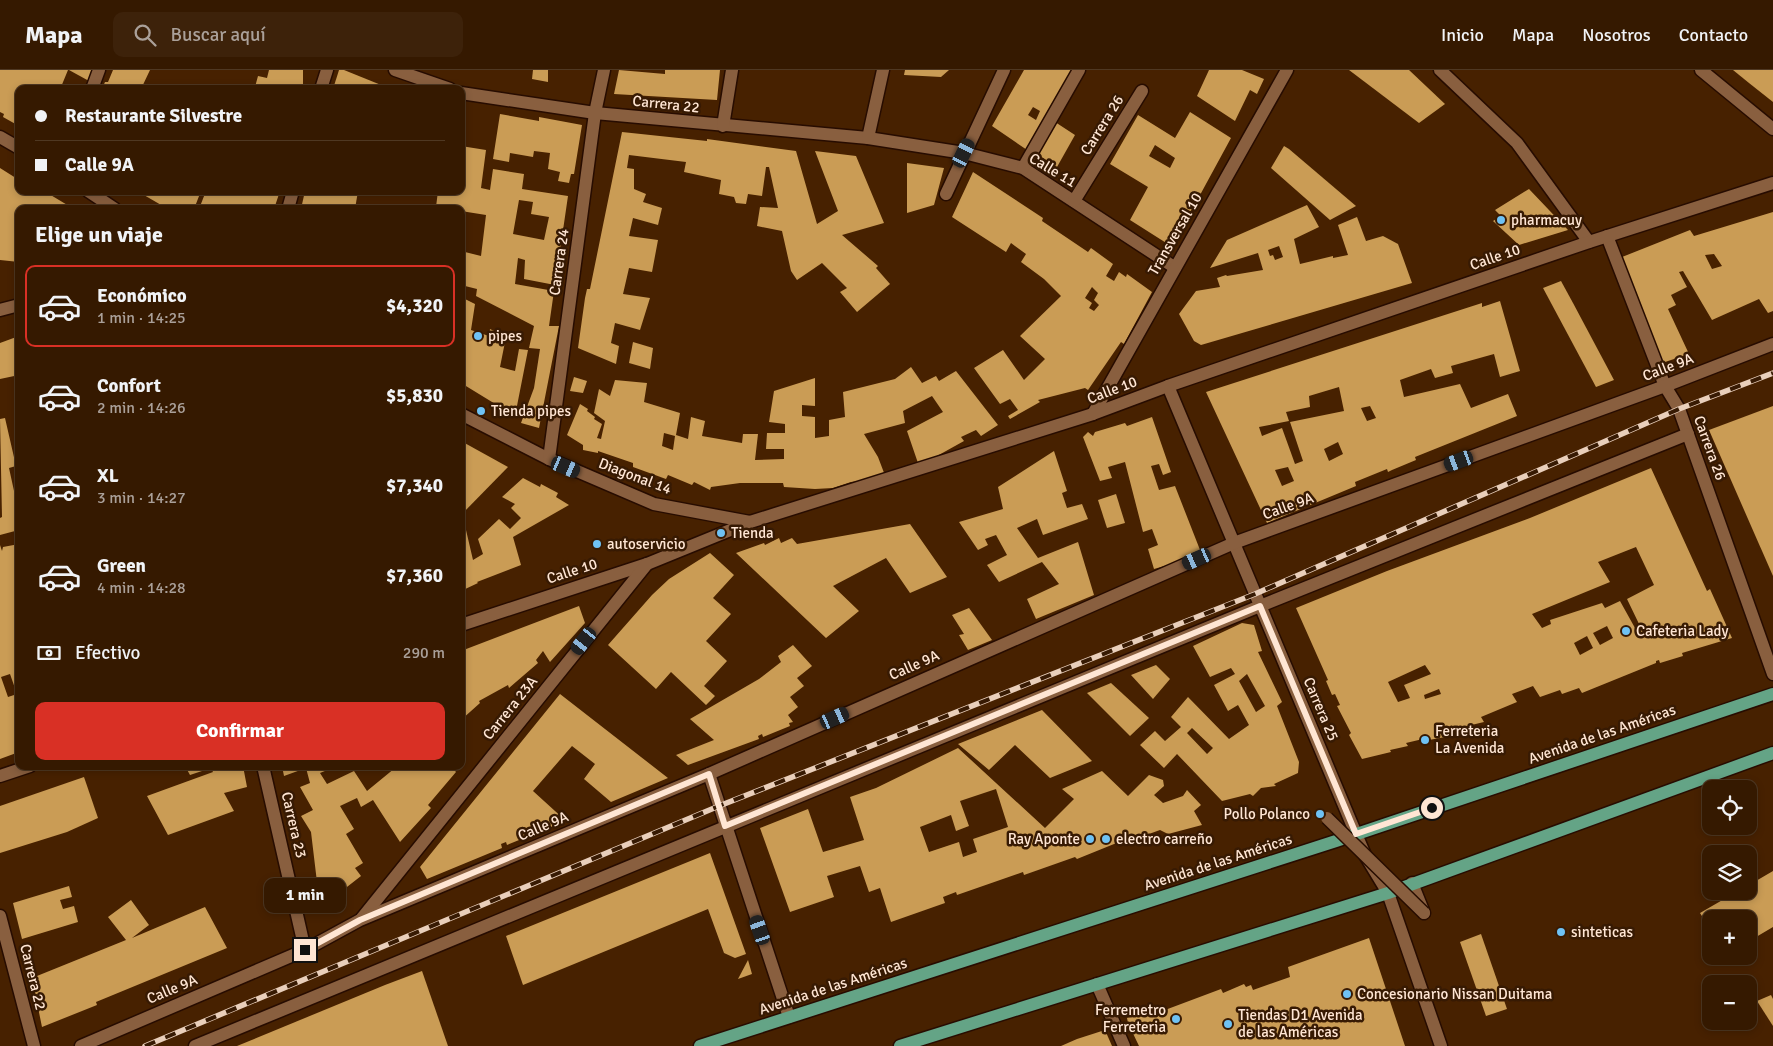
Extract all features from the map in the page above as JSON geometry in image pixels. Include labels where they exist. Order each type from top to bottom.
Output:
[{"type":"main road","name":"Avenida de las Américas","points":[[700,1046],[1336,841],[1773,694]]},
{"type":"main road","points":[[900,1046],[1388,893],[1773,754]]},
{"type":"street","points":[[93,85],[99,70]]},
{"type":"street","points":[[323,85],[327,70]]},
{"type":"street","points":[[395,70],[438,85]]},
{"type":"street","name":"Carrera 24","points":[[549,460],[596,113],[604,70]]},
{"type":"street","points":[[723,126],[732,70]]},
{"type":"street","points":[[868,138],[883,70]]},
{"type":"street","points":[[946,194],[1004,70]]},
{"type":"street","points":[[1023,168],[1079,70]]},
{"type":"street","name":"Transversal 10","points":[[1093,414],[1174,267],[1288,70]]},
{"type":"street","points":[[1440,70],[1517,143],[1589,242]]},
{"type":"street","points":[[1701,70],[1773,129]]},
{"type":"street","name":"Carrera 26","points":[[1074,201],[1142,91]]},
{"type":"street","name":"Carrera 22","points":[[465,94],[596,113],[868,138]]},
{"type":"street","points":[[0,137],[15,146]]},
{"type":"street","name":"Calle 11","points":[[868,138],[964,153],[1023,168],[1174,267]]},
{"type":"street","name":"Calle 10","points":[[465,624],[647,564],[750,522],[1093,414],[1168,386],[1589,242],[1773,183]]},
{"type":"street","points":[[94,195],[109,205]]},
{"type":"street","name":"Carrera 26","points":[[1607,236],[1665,386],[1679,409],[1773,674]]},
{"type":"street","points":[[0,310],[15,306]]},
{"type":"street","name":"Calle 9A","points":[[81,1046],[305,950],[360,920],[709,774],[1234,543],[1665,386],[1773,344]]},
{"type":"street","name":"Carrera 25","points":[[1168,386],[1365,855],[1388,893],[1441,1046]]},
{"type":"street","name":"Diagonal 14","points":[[465,416],[549,460],[654,504],[750,522]]},
{"type":"street","points":[[195,1046],[1260,606],[1688,434]]},
{"type":"street","name":"Carrera 23A","points":[[360,920],[647,564]]},
{"type":"street","points":[[0,776],[18,770]]},
{"type":"street","name":"Carrera 23","points":[[265,770],[305,950]]},
{"type":"street","points":[[709,774],[789,1017]]},
{"type":"street","points":[[1336,841],[1327,818],[1424,914],[1412,883]]},
{"type":"street","name":"Carrera 22","points":[[0,916],[34,1046]]},
{"type":"street","points":[[1097,984],[1124,1046]]},
{"type":"building","points":[[0,70],[68,70],[62,85],[15,85],[15,124],[3,117],[4,114],[0,112]]},
{"type":"building","points":[[69,70],[93,70],[89,81]]},
{"type":"building","points":[[113,70],[150,70],[143,85],[104,85],[105,82],[108,82]]},
{"type":"building","points":[[269,70],[303,70],[303,85],[256,85],[258,76],[267,78]]},
{"type":"building","points":[[339,70],[344,70],[381,85],[334,85]]},
{"type":"building","points":[[533,70],[548,70],[548,82],[532,79]]},
{"type":"building","points":[[619,70],[665,74],[665,70],[720,70],[717,100],[614,94]]},
{"type":"building","points":[[905,70],[949,70],[941,77],[904,75]]},
{"type":"building","points":[[1024,70],[1080,70],[1052,120],[1075,135],[1057,167],[1034,152],[1033,154],[992,126]],"holes":[[[1033,107],[1040,111],[1036,120],[1028,115]]]},
{"type":"building","points":[[1209,70],[1242,70],[1264,79],[1257,94],[1250,90],[1235,121],[1197,96]]},
{"type":"building","points":[[1349,70],[1409,70],[1445,104],[1419,123]]},
{"type":"building","points":[[1733,70],[1773,70],[1773,102],[1749,83]]},
{"type":"building","points":[[1190,112],[1231,138],[1195,208],[1193,207],[1171,246],[1130,220],[1148,187],[1110,164],[1138,115],[1175,138]],"holes":[[[1155,145],[1175,158],[1170,168],[1149,156]]]},
{"type":"building","points":[[500,114],[539,121],[539,117],[582,125],[574,174],[571,174],[569,183],[558,181],[560,172],[548,169],[550,153],[534,151],[533,157],[510,153],[509,162],[493,159]]},
{"type":"building","points":[[622,132],[707,141],[707,139],[796,151],[817,224],[838,211],[815,151],[856,156],[884,223],[842,235],[878,266],[876,268],[890,284],[857,312],[840,292],[847,288],[822,263],[797,280],[791,271],[782,231],[757,226],[760,207],[778,208],[769,167],[766,167],[762,196],[748,194],[746,204],[736,203],[734,197],[719,194],[721,180],[684,172],[686,162],[629,155],[627,168],[634,169],[634,189],[646,194],[643,202],[662,208],[658,225],[633,218],[629,236],[658,240],[652,272],[629,268],[623,294],[650,298],[640,330],[615,323],[611,343],[619,346],[616,364],[578,348],[585,298],[587,289],[590,289]]},
{"type":"building","points":[[1284,146],[1356,206],[1330,220],[1271,168]]},
{"type":"building","points":[[465,147],[486,150],[481,188],[490,190],[493,169],[524,174],[522,189],[568,196],[555,285],[524,279],[525,260],[518,258],[515,284],[554,291],[549,326],[559,326],[539,428],[521,423],[534,388],[540,349],[529,348],[534,326],[476,296],[477,289],[465,286],[465,252],[481,256],[486,215],[465,212],[465,205],[436,205],[438,195],[465,195]],"holes":[[[519,200],[533,202],[531,214],[549,217],[544,240],[513,234]]]},
{"type":"building","points":[[907,163],[944,168],[934,205],[907,213]]},
{"type":"building","points":[[0,168],[15,177],[15,195],[51,195],[67,205],[15,205],[15,262],[0,260]]},
{"type":"building","points":[[973,172],[1043,218],[1042,221],[1088,252],[1091,248],[1113,264],[1106,276],[1114,281],[1119,272],[1126,277],[1127,274],[1152,292],[1124,344],[1121,342],[1088,390],[1085,388],[1038,400],[1040,402],[1010,419],[1008,416],[1018,410],[1010,399],[1000,404],[974,368],[1003,350],[1024,380],[1045,359],[1020,336],[1061,296],[1044,279],[1021,262],[1026,254],[1011,243],[1006,252],[952,217]],"holes":[[[1092,287],[1098,293],[1094,300],[1099,305],[1094,311],[1089,308],[1092,303],[1085,298]]]},
{"type":"building","points":[[1529,189],[1568,230],[1519,245],[1493,221],[1501,216],[1495,210]]},
{"type":"building","points":[[144,195],[199,195],[196,205],[161,205]]},
{"type":"building","points":[[204,195],[279,195],[275,205],[201,205]]},
{"type":"building","points":[[304,195],[357,195],[356,205],[302,205]]},
{"type":"building","points":[[1307,205],[1319,227],[1294,239],[1300,264],[1333,256],[1333,258],[1348,255],[1338,225],[1357,217],[1366,241],[1383,236],[1398,244],[1412,283],[1201,345],[1194,341],[1179,314],[1196,291],[1220,287],[1217,278],[1226,275],[1263,270],[1258,253],[1210,268],[1227,240]],"holes":[[[1279,246],[1283,257],[1275,260],[1273,255],[1270,256],[1268,250]]]},
{"type":"building","points":[[1773,212],[1773,311],[1768,313],[1759,299],[1712,320],[1683,271],[1679,272],[1687,287],[1671,295],[1676,305],[1668,309],[1689,354],[1662,363],[1612,261],[1690,230],[1694,236]],"holes":[[[1714,254],[1722,266],[1712,269],[1705,255]]]},
{"type":"building","points":[[1561,281],[1614,380],[1596,387],[1543,288]]},
{"type":"building","points":[[465,299],[475,304],[471,330],[489,336],[490,329],[506,337],[500,367],[515,371],[519,349],[528,350],[515,416],[465,385]]},
{"type":"building","points":[[1500,301],[1520,371],[1500,377],[1494,354],[1451,366],[1453,373],[1435,378],[1431,369],[1400,380],[1404,397],[1460,384],[1471,408],[1508,394],[1517,416],[1415,457],[1416,460],[1388,472],[1387,469],[1355,482],[1356,486],[1267,523],[1206,392],[1482,303],[1482,307]],"holes":[[[1339,387],[1344,411],[1290,422],[1303,461],[1295,464],[1282,428],[1262,436],[1259,427],[1289,421],[1286,412],[1310,407],[1309,396]],[[1370,406],[1376,418],[1367,421],[1361,408]],[[1338,442],[1343,454],[1329,461],[1324,449]],[[1288,467],[1294,481],[1282,486],[1275,470]]]},
{"type":"building","points":[[15,337],[15,376],[0,379],[0,343]]},
{"type":"building","points":[[633,342],[653,348],[650,369],[629,363]]},
{"type":"building","points":[[911,367],[922,383],[936,376],[939,381],[956,371],[998,425],[981,436],[976,430],[961,437],[964,441],[919,466],[907,431],[943,412],[932,396],[903,411],[905,423],[864,434],[878,457],[886,478],[851,482],[833,488],[815,489],[784,487],[783,483],[740,483],[711,487],[710,490],[694,482],[692,485],[668,475],[666,479],[633,467],[633,463],[598,451],[598,453],[583,450],[583,445],[567,435],[580,404],[588,409],[587,411],[595,417],[594,419],[602,424],[597,438],[601,439],[605,421],[594,413],[599,389],[610,396],[615,380],[647,383],[644,402],[680,413],[676,435],[688,439],[691,417],[705,421],[702,436],[742,443],[743,434],[758,434],[755,460],[784,459],[784,449],[766,449],[767,433],[785,433],[785,424],[769,422],[774,391],[815,378],[815,406],[802,405],[802,416],[815,417],[815,438],[829,436],[829,420],[845,417],[843,392],[895,379]],"holes":[[[664,433],[675,436],[673,450],[662,446]]]},
{"type":"building","points":[[574,377],[587,381],[583,393],[570,391]]},
{"type":"building","points":[[1773,406],[1773,576],[1709,430]]},
{"type":"building","points":[[1152,417],[1171,472],[1163,475],[1159,464],[1151,466],[1159,490],[1175,486],[1202,555],[1154,569],[1148,549],[1158,545],[1152,529],[1143,532],[1125,462],[1108,467],[1112,478],[1100,481],[1083,437],[1088,432],[1093,436],[1095,432],[1125,423],[1127,426]]},
{"type":"building","points":[[5,418],[15,462],[15,466],[9,468],[15,495],[15,531],[0,535],[0,518],[2,517],[0,419]]},
{"type":"building","points":[[465,443],[508,467],[465,511]]},
{"type":"building","points":[[1054,451],[1067,491],[1062,493],[1067,508],[1082,504],[1088,519],[1043,535],[1037,519],[1017,528],[1038,558],[1078,542],[1094,595],[1036,619],[1027,599],[1059,584],[1042,562],[999,582],[987,565],[1007,555],[996,535],[985,539],[988,545],[978,550],[959,522],[1003,509],[998,487]]},
{"type":"building","points":[[1651,468],[1707,591],[1710,589],[1732,638],[1682,653],[1683,656],[1660,663],[1659,660],[1656,661],[1656,663],[1582,693],[1579,688],[1562,694],[1560,690],[1540,697],[1533,686],[1512,694],[1517,702],[1481,717],[1484,722],[1459,728],[1460,731],[1455,733],[1456,735],[1429,740],[1427,738],[1406,743],[1408,746],[1362,759],[1349,735],[1351,733],[1337,706],[1340,705],[1335,694],[1332,695],[1326,681],[1328,680],[1296,608],[1387,571],[1530,518]],"holes":[[[1636,547],[1654,585],[1627,599],[1640,626],[1635,628],[1620,601],[1605,608],[1602,603],[1550,620],[1551,624],[1542,628],[1532,614],[1610,582],[1598,562]],[[1607,626],[1613,638],[1600,645],[1593,633]],[[1587,636],[1593,648],[1580,655],[1574,643]],[[1425,665],[1431,674],[1404,685],[1410,698],[1398,702],[1388,682]],[[1439,689],[1441,694],[1425,699],[1424,695]]]},
{"type":"building","points":[[523,478],[540,487],[541,484],[558,493],[556,497],[569,505],[513,537],[521,565],[477,582],[465,589],[465,530],[473,560],[483,554],[478,539],[499,519],[510,529],[521,518],[511,508],[515,504],[502,497]]},
{"type":"building","points":[[1116,494],[1125,523],[1107,528],[1098,500]]},
{"type":"building","points":[[910,524],[947,577],[910,593],[886,558],[833,586],[859,611],[826,638],[736,553],[764,543],[765,545],[779,538],[781,543],[792,538],[797,544]]},
{"type":"building","points":[[0,545],[2,551],[3,547],[15,545],[15,688],[10,674],[1,677],[8,697],[15,695],[15,753],[0,759]]},
{"type":"building","points":[[710,553],[734,575],[713,598],[731,614],[706,641],[727,661],[704,686],[715,696],[706,705],[671,672],[656,689],[608,645],[652,595],[669,579]]},
{"type":"building","points":[[579,606],[585,623],[550,662],[543,651],[536,660],[538,663],[509,688],[508,685],[479,701],[480,703],[465,716],[465,649]]},
{"type":"building","points":[[969,608],[992,640],[968,650],[959,635],[964,634],[952,615]]},
{"type":"building","points":[[1242,623],[1254,625],[1262,651],[1258,652],[1282,702],[1277,706],[1299,762],[1298,773],[1274,784],[1276,786],[1261,788],[1253,796],[1250,794],[1222,801],[1177,754],[1164,768],[1140,745],[1155,731],[1165,741],[1181,727],[1171,717],[1188,697],[1229,739],[1249,725],[1238,705],[1228,711],[1214,685],[1235,674],[1231,668],[1210,677],[1193,646]],"holes":[[[1247,674],[1265,706],[1256,712],[1239,681]],[[1192,728],[1213,748],[1207,754],[1187,733]]]},
{"type":"building","points":[[793,645],[812,666],[797,678],[804,686],[790,697],[798,707],[788,715],[793,722],[789,723],[790,726],[763,737],[762,734],[758,736],[759,739],[688,765],[676,755],[714,740],[690,719],[759,679],[781,662],[778,656]]},
{"type":"building","points":[[1156,665],[1170,679],[1153,699],[1131,675]]},
{"type":"building","points":[[1111,683],[1149,718],[1130,736],[1087,693]]},
{"type":"building","points":[[560,694],[668,778],[611,802],[584,779],[595,764],[572,746],[533,791],[566,821],[507,845],[506,842],[501,844],[502,848],[427,879],[420,867]]},
{"type":"building","points":[[1042,710],[1092,761],[1050,778],[1015,745],[989,770],[958,744]]},
{"type":"building","points":[[958,748],[1045,828],[1074,799],[1062,789],[1102,771],[1128,796],[1149,775],[1163,780],[1164,786],[1154,795],[1163,803],[1183,796],[1187,790],[1201,805],[1194,811],[1202,825],[1168,834],[1160,830],[1121,844],[1119,842],[1077,859],[1075,857],[1024,875],[1023,872],[957,895],[956,892],[943,897],[945,903],[891,922],[880,888],[869,892],[860,866],[827,876],[834,897],[790,912],[760,828],[808,809],[823,852],[864,840],[850,797],[876,788]],"holes":[[[996,789],[1008,827],[973,839],[977,852],[963,857],[959,842],[929,852],[920,827],[951,815],[956,831],[969,826],[960,801]]]},
{"type":"building","points":[[187,770],[205,770],[190,775]]},
{"type":"building","points":[[212,770],[244,770],[247,787],[224,793],[234,811],[168,835],[147,796],[213,772]]},
{"type":"building","points":[[283,770],[300,770],[284,776]]},
{"type":"building","points":[[307,770],[327,770],[320,773],[327,784],[354,771],[367,791],[393,770],[454,770],[456,772],[428,805],[431,808],[400,842],[373,800],[361,807],[357,798],[340,806],[354,829],[346,834],[363,863],[355,868],[361,876],[329,901],[319,899],[311,832],[301,816],[313,810],[300,787],[310,783]]},
{"type":"building","points":[[84,777],[98,818],[67,832],[0,853],[0,806]]},
{"type":"building","points":[[710,853],[746,954],[735,958],[724,953],[708,909],[523,985],[506,936]]},
{"type":"building","points":[[1773,871],[1773,927],[1757,936],[1757,910],[1705,910],[1722,900],[1757,900],[1757,880]]},
{"type":"building","points":[[69,886],[72,897],[60,900],[63,909],[74,906],[78,922],[22,939],[13,903]]},
{"type":"building","points":[[131,900],[149,925],[132,938],[205,907],[227,948],[96,1002],[97,1005],[42,1027],[32,978],[126,940],[108,917]]},
{"type":"building","points":[[1481,934],[1507,1009],[1486,1016],[1460,942]]},
{"type":"building","points":[[1369,938],[1405,1046],[1139,1046],[1128,1023],[1127,1018],[1163,1006],[1165,1010],[1221,989],[1223,993],[1244,984],[1246,987],[1251,985],[1253,990],[1290,977],[1288,967]]},
{"type":"building","points":[[748,960],[752,974],[738,979]]},
{"type":"building","points":[[422,971],[448,1046],[237,1046],[385,985]]},
{"type":"building","points":[[1771,995],[1773,999],[1773,1026],[1757,1001]]},
{"type":"building","points":[[1105,1030],[1112,1046],[1061,1046],[1077,1039]]},
{"type":"railway","points":[[145,1046],[719,806],[1255,594],[1679,409],[1773,373]]},
{"type":"place","name":"pharmacuy","points":[[1501,220]]},
{"type":"place","name":"pipes","points":[[478,336]]},
{"type":"place","name":"Tienda pipes","points":[[481,411]]},
{"type":"place","name":"Tienda","points":[[721,533]]},
{"type":"place","name":"autoservicio","points":[[597,544]]},
{"type":"place","name":"Cafeteria Lady","points":[[1626,631]]},
{"type":"place","name":"Ferreteria La Avenida","points":[[1425,740]]},
{"type":"place","name":"Pollo Polanco","points":[[1320,814]]},
{"type":"place","name":"Ray Aponte","points":[[1090,839]]},
{"type":"place","name":"electro carreño","points":[[1106,839]]},
{"type":"place","name":"sinteticas","points":[[1561,932]]},
{"type":"place","name":"Concesionario Nissan Duitama","points":[[1347,994]]},
{"type":"place","name":"Ferremetro Ferreteria","points":[[1176,1019]]},
{"type":"place","name":"Tiendas D1 Avenida de las Américas","points":[[1228,1024]]},
{"type":"route","points":[[305,950],[360,920],[709,774],[725,826],[1260,606],[1356,834],[1432,808]]}]
